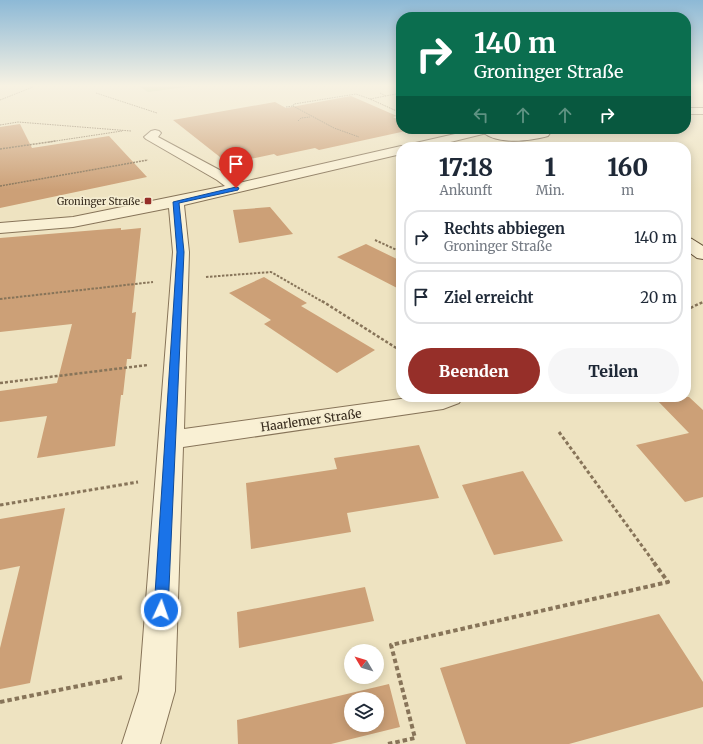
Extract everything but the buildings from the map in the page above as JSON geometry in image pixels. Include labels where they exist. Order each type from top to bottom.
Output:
[{"type":"street","points":[[155,133],[150,137],[222,177],[236,188]]},
{"type":"street","points":[[436,142],[469,134]]},
{"type":"street","points":[[500,134],[507,136],[532,137],[544,134]]},
{"type":"street","points":[[532,137],[539,142]]},
{"type":"street","points":[[0,228],[73,222],[176,202],[395,151]]},
{"type":"street","points":[[141,744],[157,691],[181,252],[176,202]]},
{"type":"street","points":[[691,246],[703,254]]},
{"type":"street","name":"Haarlemer Straße","points":[[170,440],[437,402]]},
{"type":"path","points":[[0,125],[18,122],[155,133],[164,130],[165,121]]},
{"type":"path","points":[[319,121],[395,151]]},
{"type":"path","points":[[0,149],[119,132],[122,130]]},
{"type":"path","points":[[0,186],[182,155]]},
{"type":"path","points":[[375,240],[396,250]]},
{"type":"path","points":[[0,299],[179,279],[271,272],[318,299],[396,348]]},
{"type":"path","points":[[691,308],[703,302]]},
{"type":"path","points":[[0,384],[174,361]]},
{"type":"path","points":[[388,744],[415,738],[391,645],[668,582],[559,432]]},
{"type":"path","points":[[0,505],[168,477]]},
{"type":"path","points":[[0,702],[158,670]]},
{"type":"place","name":"Groninger Straße","points":[[148,201]]},
{"type":"route","points":[[161,610],[181,252],[176,202],[236,188]]}]
